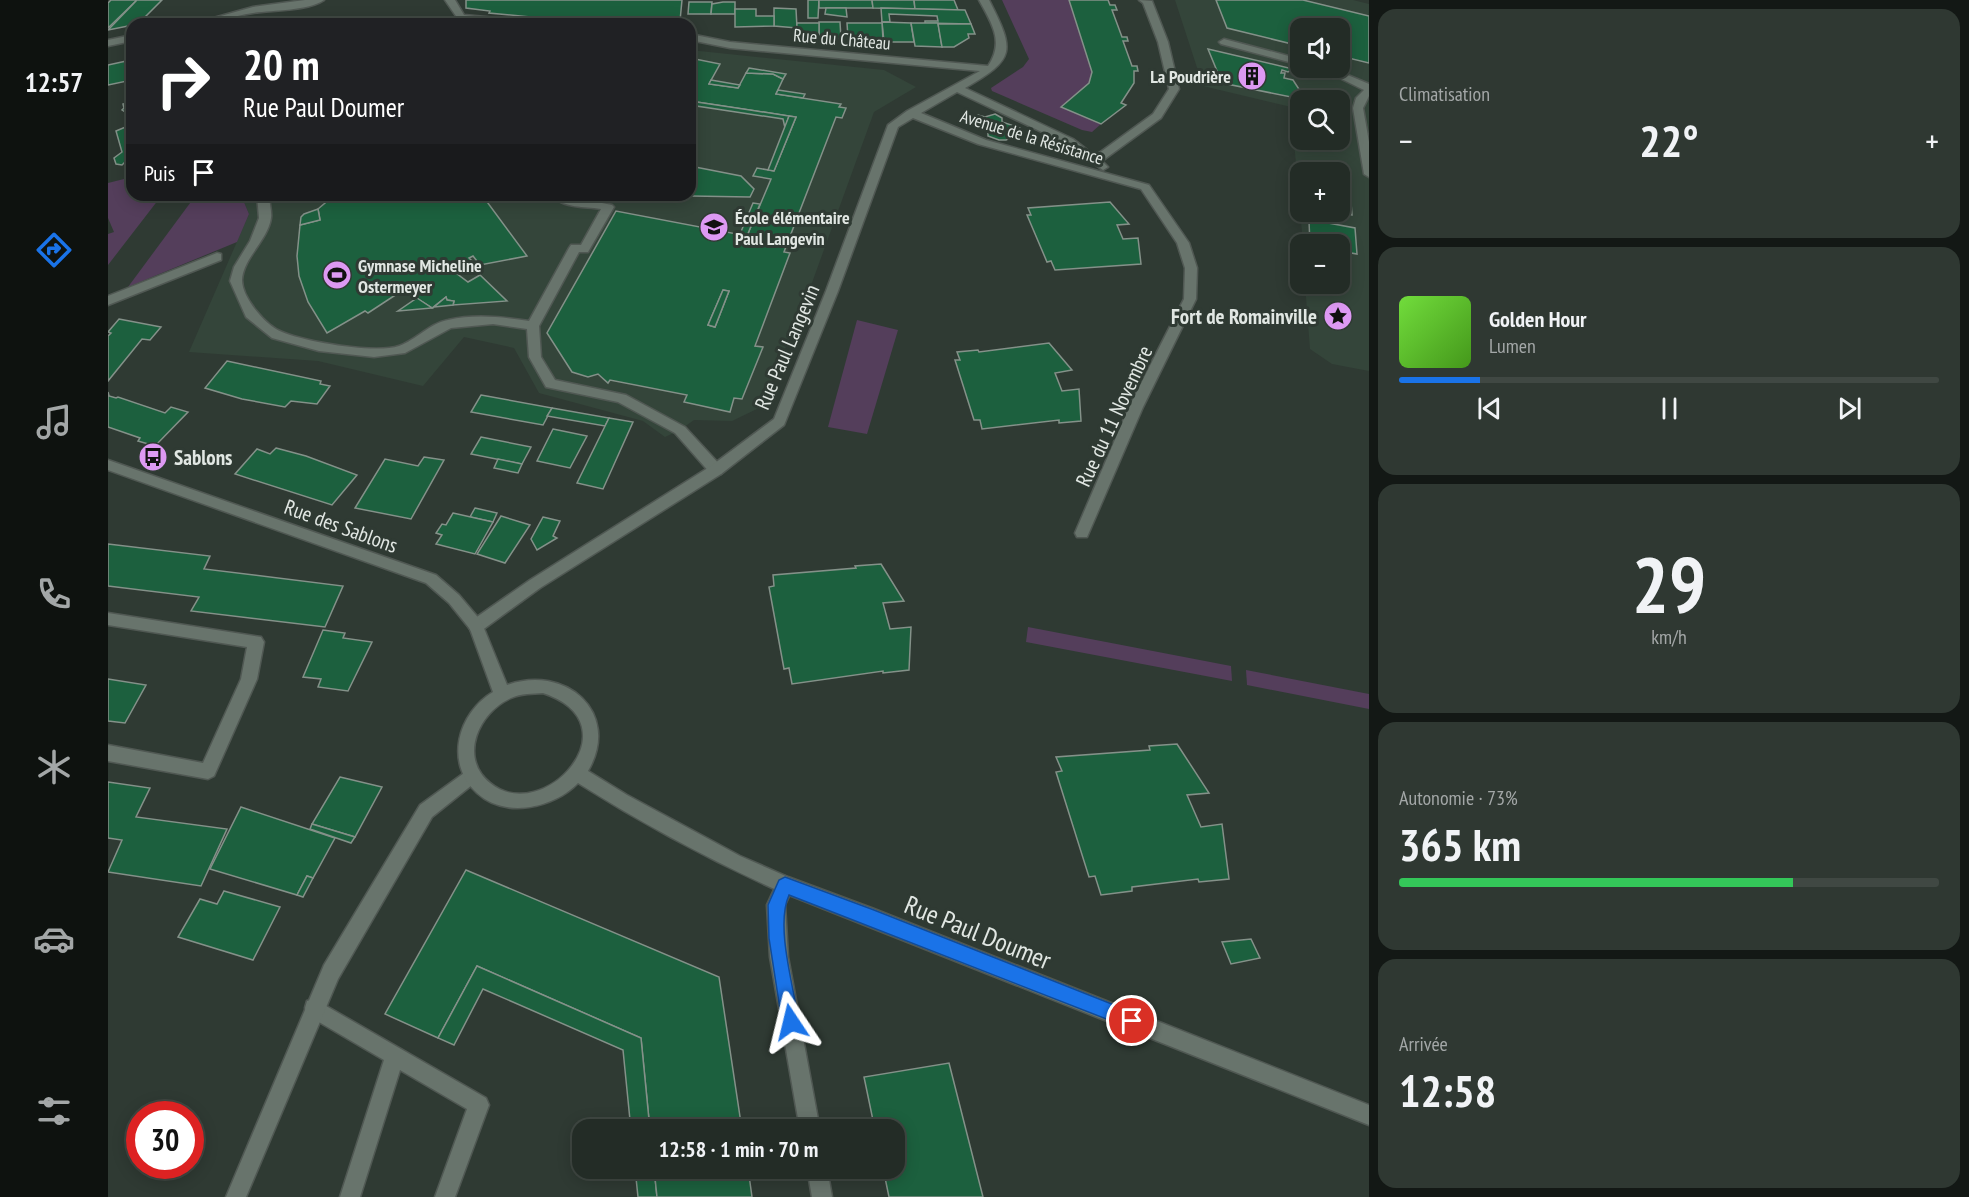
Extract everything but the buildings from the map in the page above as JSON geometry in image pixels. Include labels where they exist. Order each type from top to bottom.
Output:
[{"type":"street","points":[[247,0],[253,10]]},
{"type":"street","points":[[248,18],[253,10],[265,0]]},
{"type":"street","points":[[221,18],[253,10],[273,9],[319,0]]},
{"type":"street","points":[[450,0],[461,16],[478,18]]},
{"type":"street","points":[[984,0],[1003,40],[1000,57],[991,69]]},
{"type":"street","points":[[1096,160],[1157,117],[1174,89],[1163,42],[1147,1],[1144,0]]},
{"type":"street","name":"Rue du Château","points":[[696,38],[730,45],[991,69]]},
{"type":"street","points":[[108,43],[126,39]]},
{"type":"street","points":[[1224,42],[1290,59]]},
{"type":"street","name":"Rue Paul Langevin","points":[[476,626],[528,589],[716,470],[779,422],[832,291],[893,125],[991,69]]},
{"type":"street","points":[[1344,78],[1369,90],[1361,98],[1358,108],[1369,174]]},
{"type":"street","points":[[958,88],[1069,141],[1096,160],[1116,180]]},
{"type":"street","name":"Avenue de la Résistance","points":[[911,113],[982,142],[1145,187]]},
{"type":"street","name":"Rue du 11 Novembre","points":[[1082,532],[1136,407],[1190,299],[1191,268],[1183,243],[1145,187]]},
{"type":"street","points":[[264,201],[265,218],[256,241],[240,267],[236,281],[250,314],[276,335],[319,347],[374,353],[401,350],[448,324],[493,321],[533,326]]},
{"type":"street","points":[[571,201],[608,207],[584,249],[575,248],[533,326],[535,357],[551,384],[621,398],[680,430],[716,470]]},
{"type":"street","points":[[108,301],[217,257]]},
{"type":"street","name":"Rue des Sablons","points":[[108,465],[431,579],[454,599],[476,626],[502,694]]},
{"type":"street","points":[[108,619],[256,642],[249,679],[208,771],[108,753]]},
{"type":"street","points":[[523,687],[543,687],[562,692],[578,702],[588,718],[591,736],[588,756],[578,774],[550,795],[528,801],[505,799],[486,790],[471,776],[464,754],[468,730],[482,709],[502,694],[523,687]]},
{"type":"street","name":"Rue Paul Doumer","points":[[578,774],[621,801],[734,862],[785,885],[874,918],[1369,1115]]},
{"type":"street","points":[[236,1197],[331,972],[426,811],[471,776]]},
{"type":"street","points":[[785,885],[776,905],[779,957],[808,1119]]},
{"type":"street","points":[[315,1008],[479,1105],[445,1197]]},
{"type":"street","points":[[350,1197],[395,1056]]},
{"type":"street","points":[[819,1179],[822,1197]]},
{"type":"shaded area","points":[[1002,0],[1069,0],[1092,72],[1089,83],[1061,107],[1101,124],[1092,132],[1082,130],[992,91],[991,88],[1023,67],[1029,59]]},
{"type":"shaded area","points":[[1175,0],[1353,0],[1369,4],[1369,371],[1332,364],[1310,349],[1306,294],[1350,294],[1350,234],[1302,234],[1301,222],[1350,222],[1350,162],[1296,162],[1295,150],[1350,150],[1350,90],[1290,90],[1290,107],[1203,86]]},
{"type":"shaded area","points":[[696,51],[884,70],[916,87],[874,112],[809,291],[761,407],[732,421],[694,420],[665,437],[643,421],[539,393],[514,348],[464,337],[423,386],[318,361],[189,352],[249,214],[244,201],[696,201]]},
{"type":"shaded area","points":[[126,178],[126,201],[157,201],[108,265],[108,234],[114,232],[108,218],[108,183]]},
{"type":"shaded area","points":[[192,201],[244,201],[249,214],[237,242],[128,287]]},
{"type":"shaded area","points":[[857,320],[898,330],[867,434],[828,427]]},
{"type":"shaded area","points":[[1028,627],[1231,666],[1232,681],[1026,642]]},
{"type":"shaded area","points":[[1246,670],[1369,694],[1369,709],[1247,685]]},
{"type":"place","name":"La Poudrière","points":[[1252,76]]},
{"type":"place","name":"École élémentaire Paul Langevin","points":[[714,227]]},
{"type":"place","name":"Gymnase Micheline Ostermeyer","points":[[337,275]]},
{"type":"place","name":"Fort de Romainville","points":[[1338,316]]},
{"type":"place","name":"Sablons","points":[[153,457]]},
{"type":"route","points":[[791,1022],[777,938],[776,905],[785,885],[1132,1021]]}]
